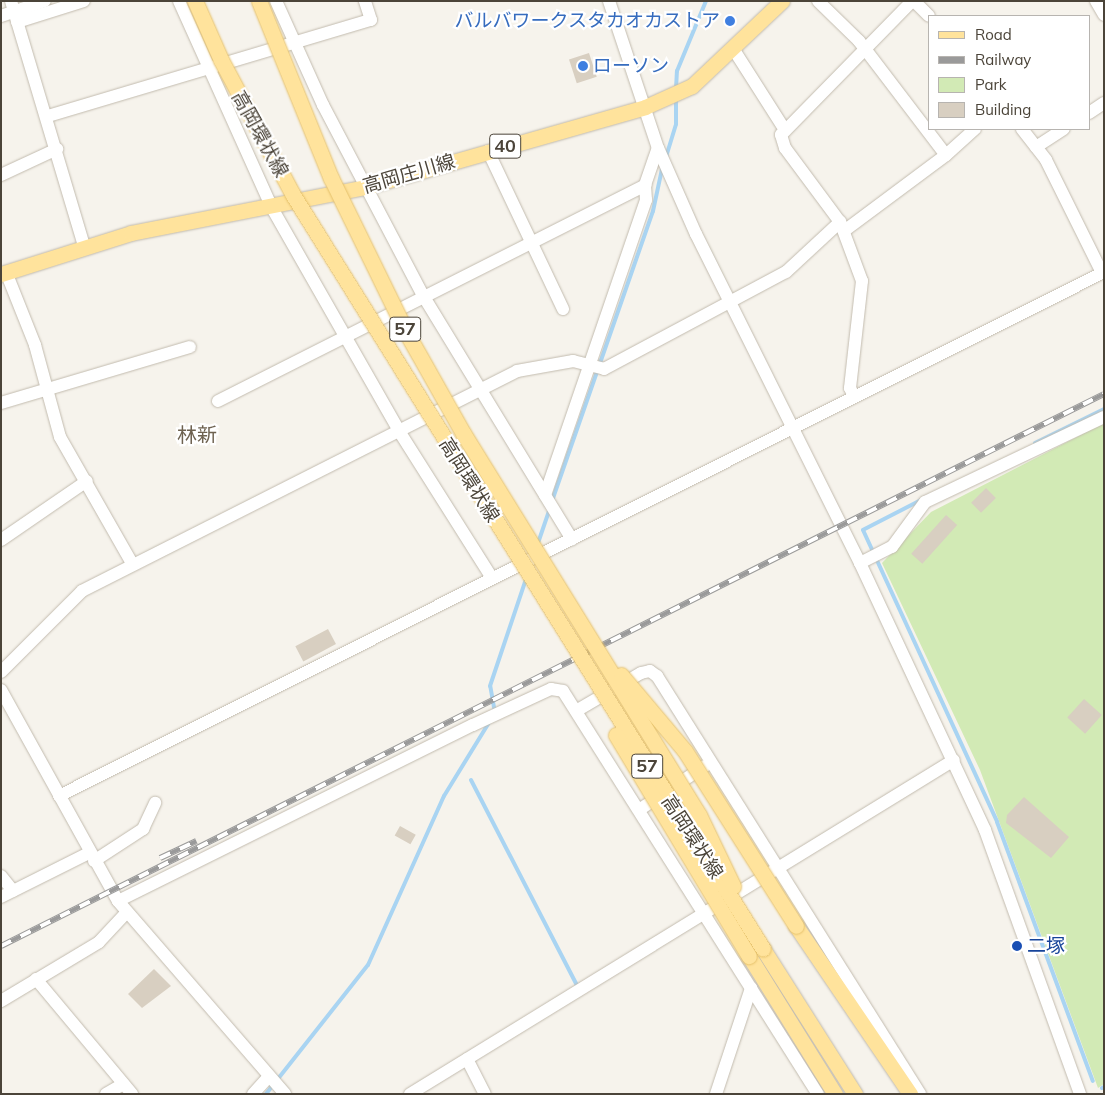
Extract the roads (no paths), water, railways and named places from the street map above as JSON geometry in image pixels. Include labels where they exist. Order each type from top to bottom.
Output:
[{"type":"main road","name":"高岡環状線","points":[[195,1],[221,60],[293,195],[532,582],[855,1094]]},
{"type":"main road","name":"高岡環状線","points":[[259,1],[331,178],[405,330],[463,433],[699,815],[763,948]]},
{"type":"main road","name":"高岡庄川線","points":[[4,273],[84,246],[365,187],[645,108],[692,86],[734,50],[782,1]]},
{"type":"main road","name":"57","points":[[532,582],[641,779],[835,1094]]},
{"type":"main road","name":"57","points":[[589,638],[685,751],[796,926],[910,1094]]},
{"type":"street","points":[[1,16],[45,1]]},
{"type":"street","points":[[14,11],[84,1]]},
{"type":"street","points":[[179,1],[272,208],[399,431],[492,578]]},
{"type":"street","points":[[276,1],[365,187],[424,297],[479,391],[572,539]]},
{"type":"street","points":[[48,116],[210,70],[294,42],[371,20],[365,1]]},
{"type":"street","points":[[609,1],[660,153],[672,180],[860,563],[954,760],[1003,876],[1080,1094]]},
{"type":"street","points":[[818,1],[865,49],[946,155]]},
{"type":"street","points":[[854,396],[850,388],[862,281],[842,227],[785,148],[781,135],[913,1],[928,15]]},
{"type":"street","points":[[1096,1],[1104,15]]},
{"type":"street","points":[[14,11],[48,116],[84,246]]},
{"type":"street","points":[[734,50],[785,130]]},
{"type":"street","points":[[1090,112],[1104,103]]},
{"type":"street","points":[[1,672],[82,591],[517,371],[573,360],[596,366],[731,303],[786,272],[842,227],[946,155],[974,130]]},
{"type":"street","points":[[59,796],[1103,272],[1036,147],[1023,130]]},
{"type":"street","points":[[1036,147],[1062,130]]},
{"type":"street","points":[[1,175],[57,149]]},
{"type":"street","points":[[488,151],[530,244],[563,308]]},
{"type":"street","points":[[544,495],[596,366],[646,200],[645,185],[660,153]]},
{"type":"street","points":[[218,401],[645,185]]},
{"type":"street","points":[[4,273],[35,345],[45,391],[60,437],[134,565]]},
{"type":"street","points":[[1,403],[190,347]]},
{"type":"street","points":[[860,563],[892,547],[925,502],[1104,416]]},
{"type":"street","points":[[1,540],[87,481]]},
{"type":"street","points":[[576,711],[650,671],[657,676],[920,1094]]},
{"type":"street","points":[[118,901],[473,725],[501,715],[550,689],[563,691],[818,1094]]},
{"type":"street","points":[[1,690],[118,901],[284,1094]]},
{"type":"street","points":[[410,1094],[954,760]]},
{"type":"street","points":[[639,810],[712,761]]},
{"type":"street","points":[[1,897],[92,857],[143,829],[155,803]]},
{"type":"street","points":[[1,876],[13,891]]},
{"type":"street","points":[[1,1001],[99,942],[126,912]]},
{"type":"street","points":[[36,979],[132,1094]]},
{"type":"street","points":[[716,1094],[751,988]]},
{"type":"street","points":[[467,1059],[485,1094]]},
{"type":"street","points":[[253,1094],[269,1076]]},
{"type":"street","points":[[106,1094],[123,1084]]},
{"type":"waterway","points":[[676,89],[677,71],[706,1]]},
{"type":"waterway","points":[[666,157],[676,124],[676,98]]},
{"type":"waterway","points":[[552,501],[653,211],[662,169]]},
{"type":"waterway","points":[[1035,443],[1104,409]]},
{"type":"waterway","points":[[921,500],[863,530],[997,822],[1093,1081]]},
{"type":"waterway","points":[[537,546],[550,508]]},
{"type":"waterway","points":[[495,713],[490,686],[526,579]]},
{"type":"waterway","points":[[266,1094],[368,965],[444,796],[490,721]]},
{"type":"waterway","points":[[471,780],[577,985]]},
{"type":"railway","points":[[1,946],[1104,394]]},
{"type":"railway","points":[[160,858],[196,841]]},
{"type":"place","name":"バルバワークスタカオカストア","points":[[730,21]]},
{"type":"place","name":"ローソン","points":[[583,66]]},
{"type":"place","name":"二塚","points":[[1017,946]]},
{"type":"district","name":"林新","points":[[197,434]]}]
